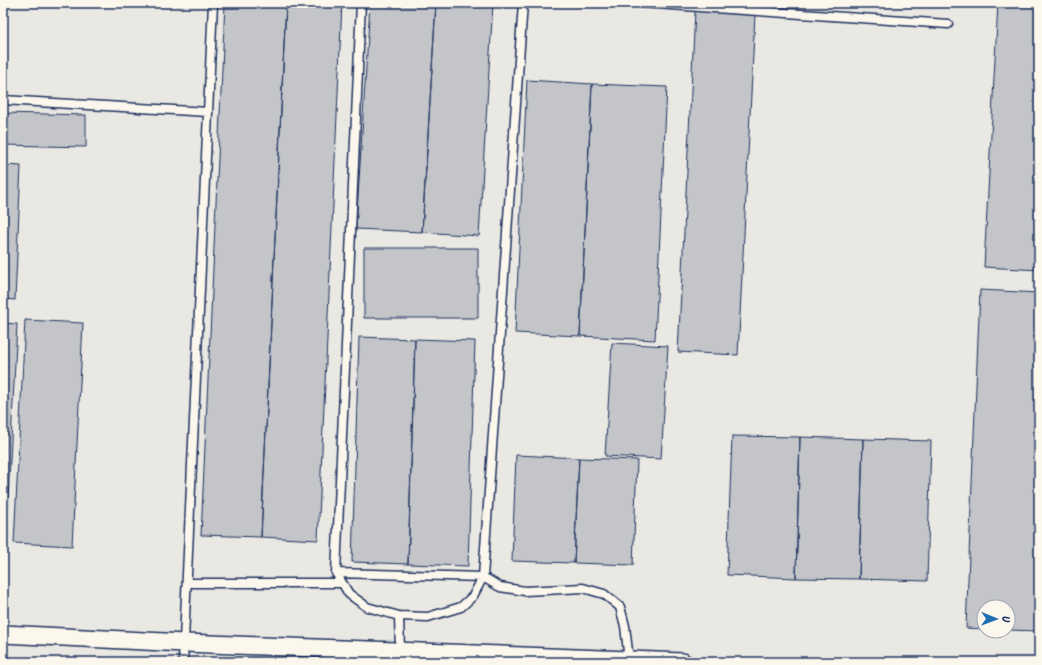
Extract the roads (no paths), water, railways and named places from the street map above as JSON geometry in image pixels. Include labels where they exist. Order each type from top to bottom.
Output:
[{"type":"street","points":[[3,634],[185,643],[345,655],[400,651],[683,662]]},
{"type":"lane","points":[[183,662],[188,583],[213,3]]},
{"type":"lane","points":[[361,3],[336,573],[349,594],[367,607],[399,616],[428,617],[461,607],[473,596],[483,577],[523,3]]},
{"type":"lane","points":[[641,3],[948,24]]},
{"type":"lane","points":[[3,100],[208,112]]},
{"type":"lane","points":[[336,573],[483,577],[500,587],[525,590],[583,588],[604,594],[620,607],[625,626],[629,660]]},
{"type":"lane","points":[[188,583],[342,583]]},
{"type":"lane","points":[[399,616],[400,651]]}]
